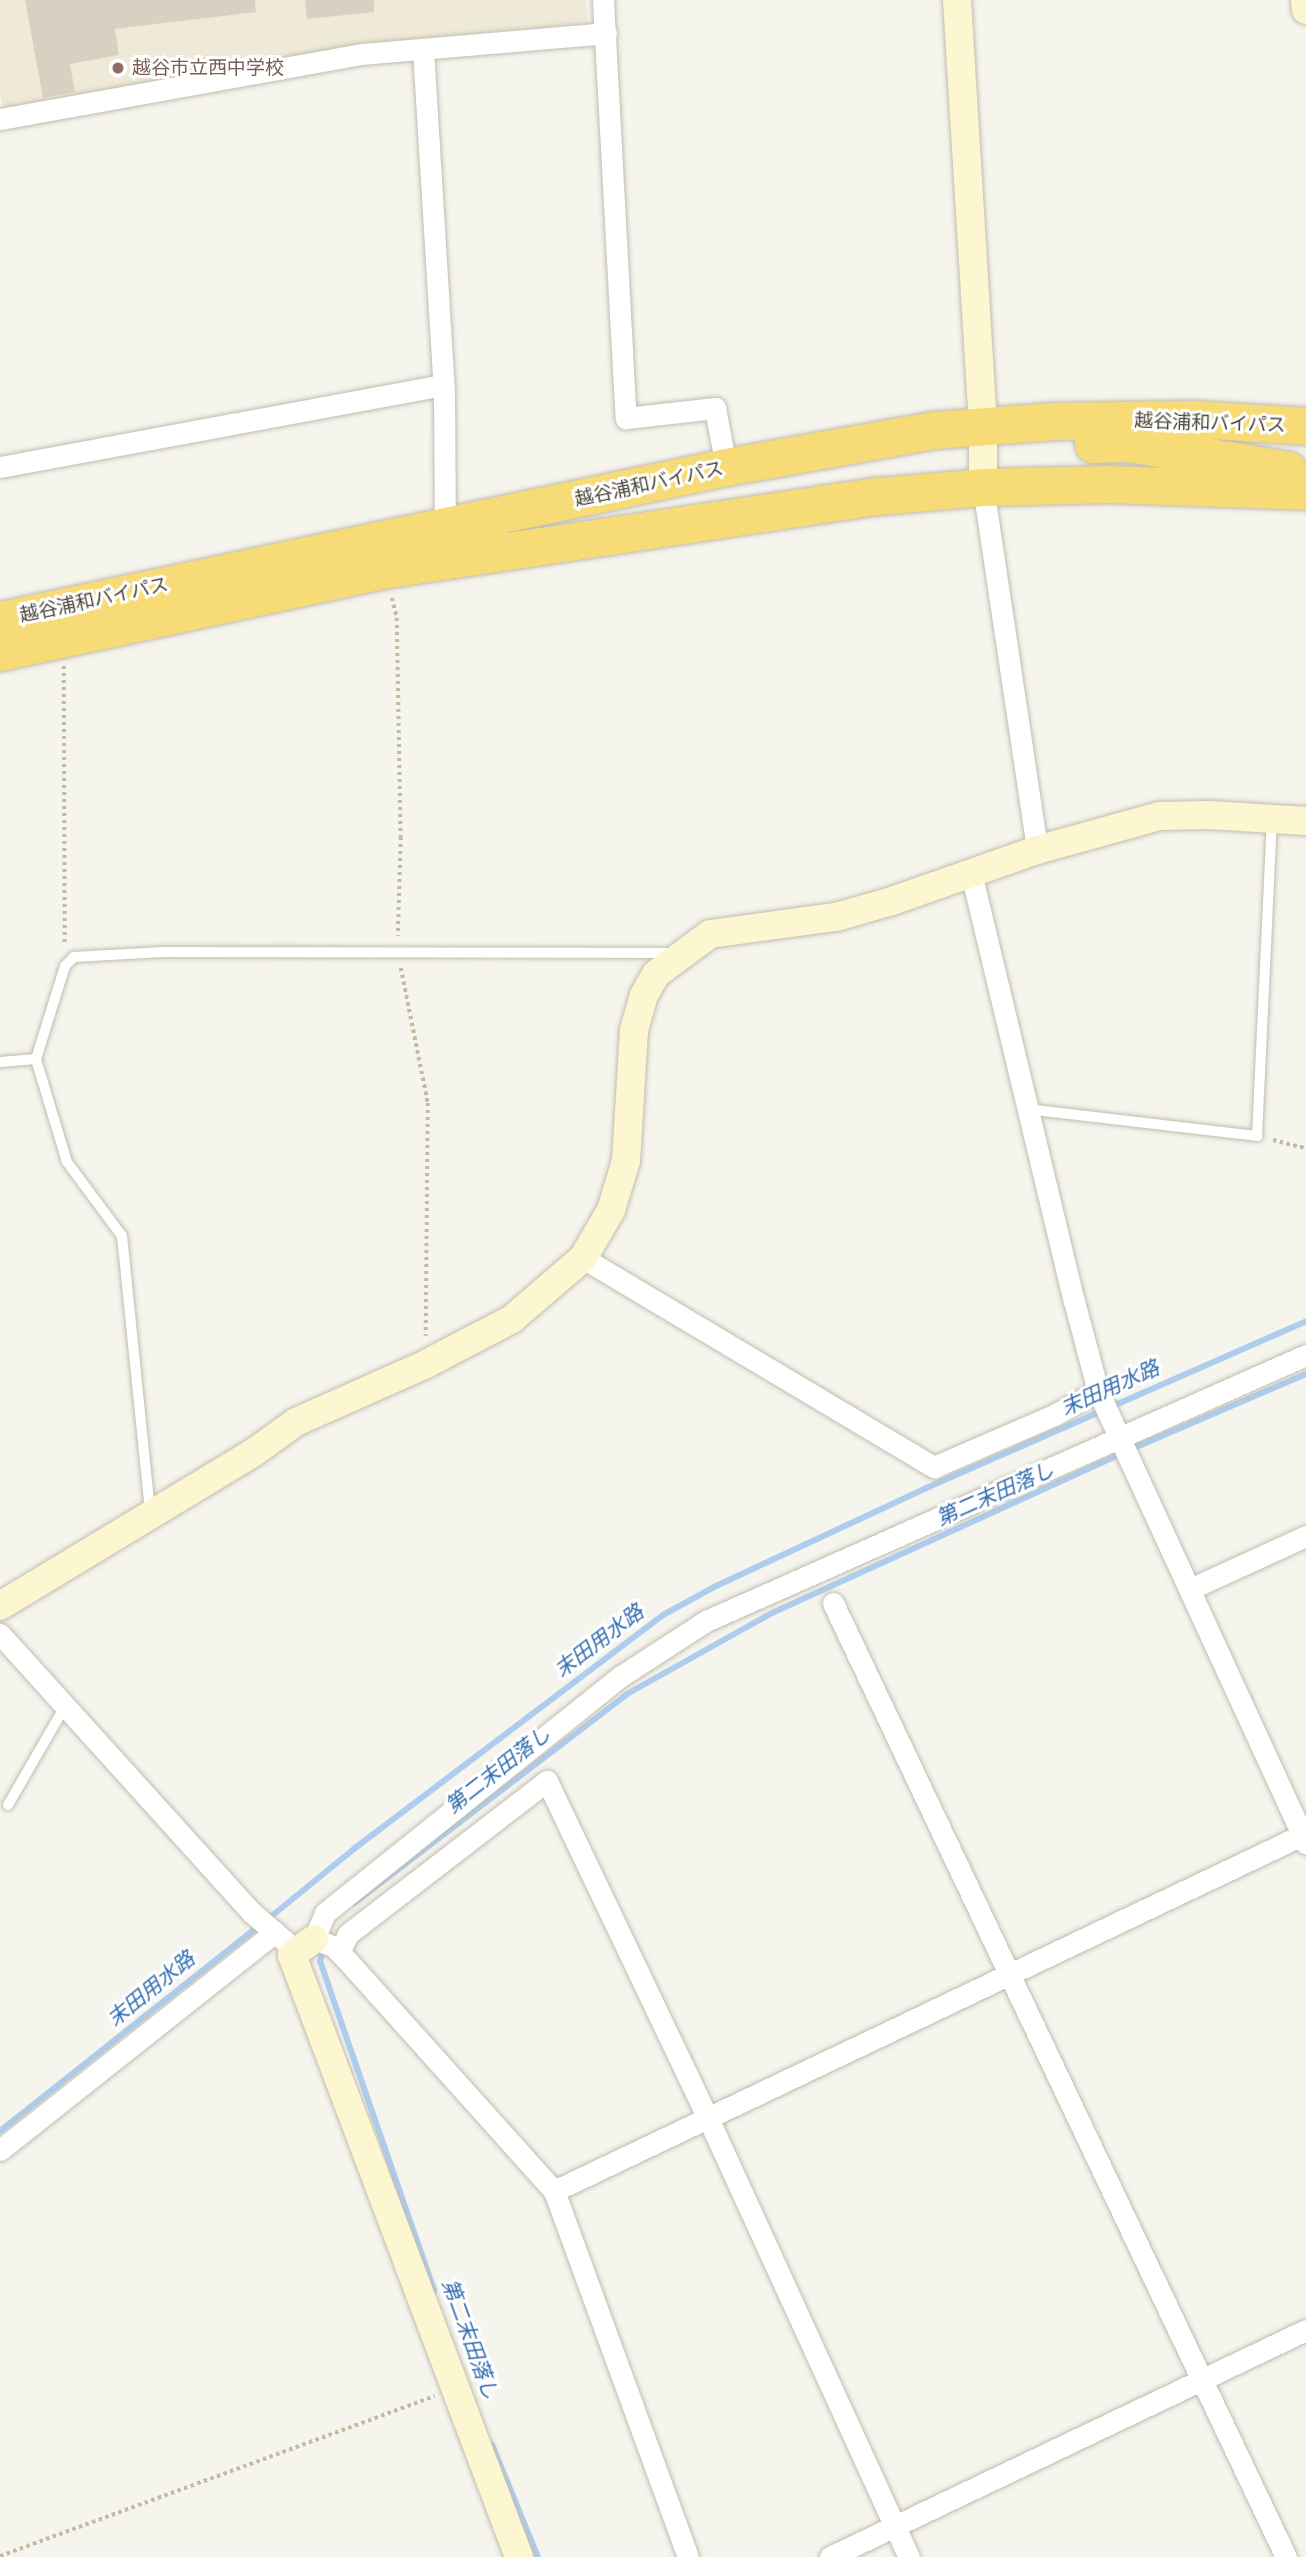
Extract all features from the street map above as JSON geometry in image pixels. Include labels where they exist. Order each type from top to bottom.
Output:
[{"type":"highway","name":"越谷浦和バイパス","points":[[0,620],[726,467],[934,430],[983,436],[1193,419],[1306,426]]},
{"type":"highway","points":[[983,436],[1128,443],[1306,473]]},
{"type":"highway","name":"越谷浦和バイパス","points":[[0,652],[381,570],[867,497],[983,487],[1109,484],[1306,491]]},
{"type":"street","points":[[603,0],[626,418],[715,408],[726,467]]},
{"type":"street","points":[[957,0],[983,436],[983,487],[1037,850]]},
{"type":"street","points":[[1305,0],[1306,10]]},
{"type":"street","points":[[0,119],[362,54],[606,33]]},
{"type":"street","points":[[423,49],[443,385],[445,527]]},
{"type":"street","points":[[0,467],[443,385]]},
{"type":"street","points":[[0,1606],[253,1453],[296,1422],[426,1364],[512,1319],[583,1258],[611,1210],[626,1161],[636,1016],[656,974],[710,934],[836,917],[1037,850],[1160,816],[1306,821]]},
{"type":"street","points":[[554,2191],[707,2116],[1304,1839],[1098,1391],[971,873]]},
{"type":"street","points":[[583,1258],[934,1467],[1054,1415],[1098,1391]]},
{"type":"street","points":[[303,1947],[325,1913],[621,1676],[706,1621],[1306,1355]]},
{"type":"street","points":[[1190,1589],[1306,1536]]},
{"type":"street","points":[[833,1603],[1286,2557]]},
{"type":"street","points":[[0,1634],[251,1912],[286,1942],[303,1947],[333,1946],[554,2191],[688,2557]]},
{"type":"street","points":[[339,1952],[348,1934],[547,1782],[707,2116],[909,2557]]},
{"type":"street","points":[[0,2150],[275,1932]]},
{"type":"street","points":[[303,1947],[456,2388],[519,2557]]},
{"type":"street","points":[[830,2557],[1306,2330]]},
{"type":"lane","points":[[1027,1108],[1257,1136],[1272,819]]},
{"type":"lane","points":[[151,1516],[122,1236],[68,1162],[36,1059],[65,966],[74,957],[151,953],[292,954],[397,951],[682,954]]},
{"type":"lane","points":[[0,1062],[36,1059]]},
{"type":"lane","points":[[8,1805],[64,1708]]},
{"type":"path","points":[[381,570],[397,618],[401,836],[397,951],[428,1102],[426,1364]]},
{"type":"path","points":[[64,639],[65,966]]},
{"type":"path","points":[[1257,1136],[1306,1148]]},
{"type":"path","points":[[0,2556],[456,2388]]},
{"type":"shaded area","name":"越谷市立西中学校","points":[[0,0],[586,0],[587,23],[369,43],[4,112],[0,93]]},
{"type":"building","points":[[25,0],[255,0],[256,12],[115,29],[119,55],[70,64],[75,92],[43,98]]},
{"type":"building","points":[[305,0],[374,0],[374,12],[307,19]]},
{"type":"waterway","name":"末田用水路","points":[[268,1919],[355,1848],[663,1615],[714,1587],[924,1489],[1306,1321]]},
{"type":"waterway","name":"第二末田落し","points":[[354,1903],[627,1694],[772,1613],[1141,1445],[1306,1374]]},
{"type":"waterway","name":"末田用水路","points":[[0,2131],[259,1926]]},
{"type":"waterway","name":"第二末田落し","points":[[324,1947],[320,1961],[434,2291]]},
{"type":"waterway","name":"第二末田落し","points":[[492,2445],[538,2557]]},
{"type":"place","name":"越谷市立西中学校","points":[[118,68]]}]
